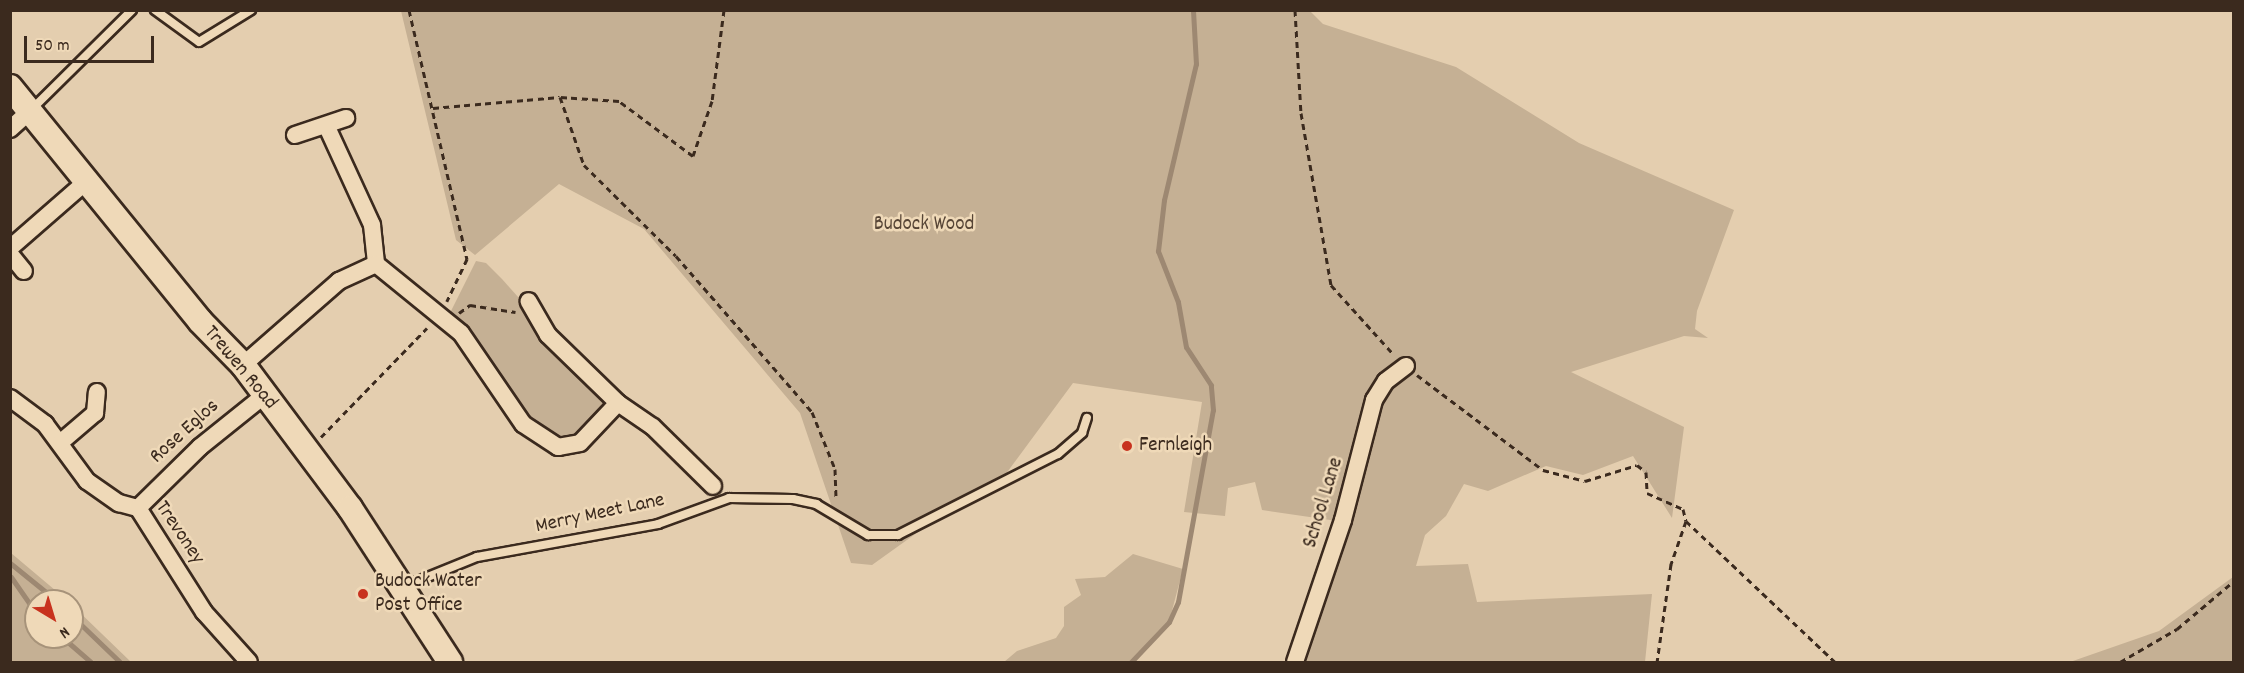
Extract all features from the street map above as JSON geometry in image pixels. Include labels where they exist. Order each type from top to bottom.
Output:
[{"type":"street","name":"Trewen Road","points":[[10,87],[89,179],[200,321],[243,365],[307,451],[450,663]]},
{"type":"street","points":[[10,129],[31,110]]},
{"type":"street","points":[[294,135],[327,127],[346,118]]},
{"type":"street","points":[[327,127],[372,225],[376,264],[446,319],[523,424],[558,447],[580,443],[618,403]]},
{"type":"street","points":[[10,248],[89,179]]},
{"type":"street","points":[[10,254],[24,271]]},
{"type":"street","points":[[243,365],[339,280],[376,264]]},
{"type":"street","points":[[531,306],[548,335],[618,403],[653,427],[713,486]]},
{"type":"street","name":"School Lane","points":[[1295,663],[1340,530],[1374,400],[1386,381],[1406,366]]},
{"type":"street","points":[[61,442],[95,413],[97,392]]},
{"type":"street","name":"Rose Eglos","points":[[138,508],[200,447],[265,395]]},
{"type":"street","name":"Trevoney","points":[[10,398],[61,442],[94,486],[138,508],[204,612],[249,663]]},
{"type":"lane","points":[[31,110],[132,10]]},
{"type":"lane","points":[[154,10],[199,42],[251,10]]},
{"type":"lane","name":"Merry Meet Lane","points":[[400,588],[477,557],[658,524],[714,500],[793,499],[836,516],[868,535],[904,533],[1058,454],[1082,433],[1087,418]]},
{"type":"path","points":[[409,10],[467,259],[446,319]]},
{"type":"path","points":[[433,108],[560,97],[619,100],[693,156],[712,101],[724,10]]},
{"type":"path","points":[[1294,10],[1301,113],[1331,285],[1354,317],[1456,410],[1547,472],[1585,481],[1642,467],[1647,493],[1681,507],[1686,522],[1835,663]]},
{"type":"path","points":[[560,97],[584,165],[676,256],[812,412],[835,469],[836,516]]},
{"type":"path","points":[[307,451],[446,319],[470,305],[531,306]]},
{"type":"path","points":[[1657,663],[1671,564],[1686,522]]},
{"type":"path","points":[[2120,663],[2177,629],[2234,581]]},
{"type":"green space","name":"Budock Wood","points":[[401,11],[1310,11],[1323,24],[1456,67],[1579,143],[1734,210],[1697,311],[1695,329],[1708,338],[1684,336],[1571,372],[1684,427],[1672,518],[1633,456],[1583,475],[1546,466],[1488,491],[1464,484],[1446,516],[1425,535],[1416,566],[1468,564],[1477,602],[1652,594],[1645,662],[1301,662],[1337,521],[1262,510],[1255,482],[1228,488],[1225,516],[1184,512],[1202,402],[1073,383],[994,490],[946,512],[872,565],[851,563],[800,413],[644,229],[559,184],[475,255],[456,240]]},
{"type":"green space","points":[[476,261],[486,263],[502,279],[611,401],[578,440],[558,444],[540,434],[448,317]]},
{"type":"green space","points":[[11,553],[54,589],[24,589],[24,649],[84,649],[84,617],[131,662],[11,662]]},
{"type":"green space","points":[[1133,554],[1183,569],[1169,622],[1131,662],[1004,662],[1017,651],[1056,638],[1064,626],[1064,607],[1081,595],[1075,579],[1105,577]]},
{"type":"green space","points":[[2233,577],[2233,662],[2070,662],[2159,631]]},
{"type":"waterway","points":[[1131,662],[1169,622],[1178,602],[1213,410],[1211,385],[1186,347],[1178,302],[1158,251],[1164,200],[1196,64],[1193,10]]},
{"type":"waterway","points":[[10,563],[42,589]]},
{"type":"waterway","points":[[11,577],[24,596]]},
{"type":"waterway","points":[[84,628],[120,662]]},
{"type":"waterway","points":[[76,649],[91,662]]},
{"type":"place","name":"Fernleigh","points":[[1127,446]]},
{"type":"place","name":"Budock Water Post Office","points":[[363,594]]}]
